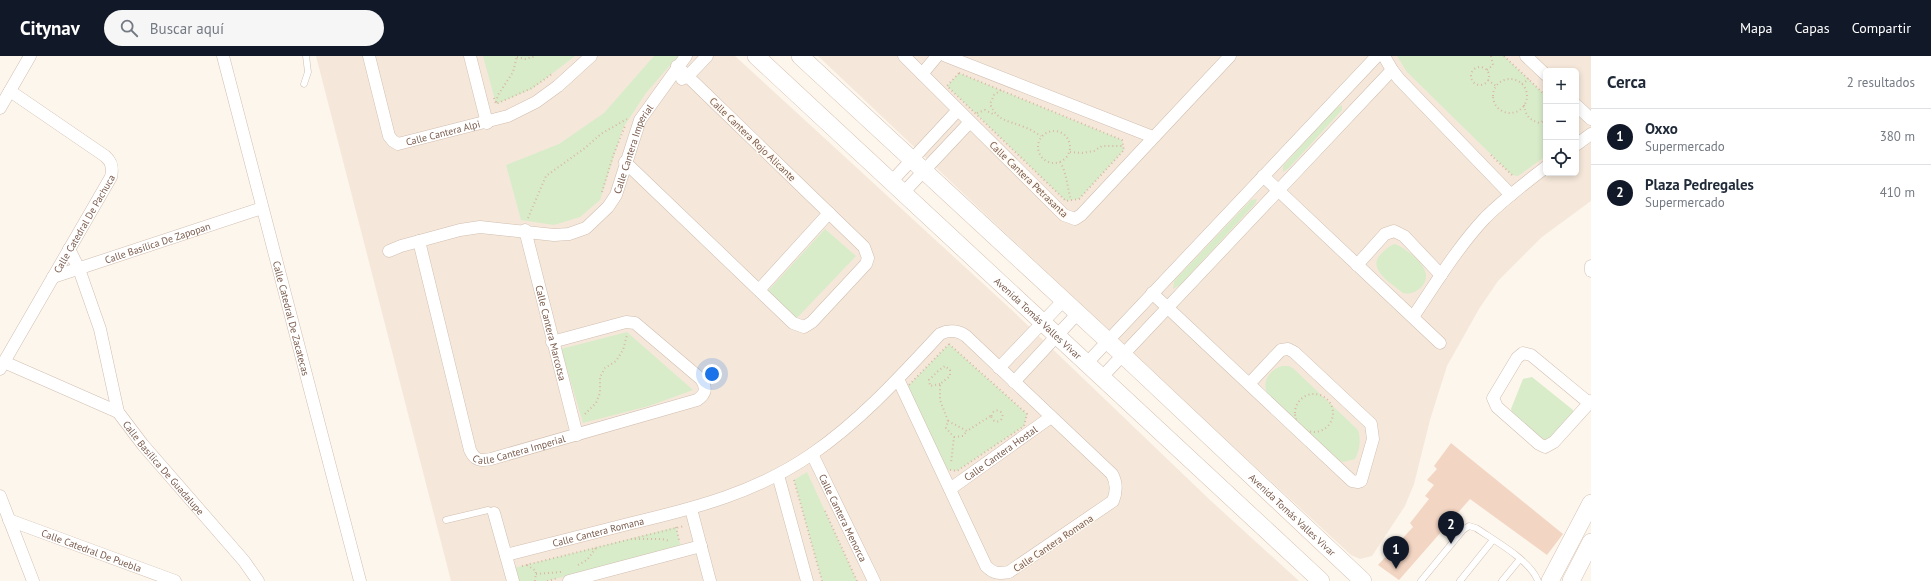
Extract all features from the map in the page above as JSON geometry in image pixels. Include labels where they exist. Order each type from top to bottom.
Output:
[{"type":"main road","name":"Avenida Tomás Valles Vivar","points":[[756,56],[1320,581]]},
{"type":"main road","name":"Avenida Tomás Valles Vivar","points":[[800,56],[1123,355],[1358,579]]},
{"type":"main road","points":[[1550,581],[1591,503]]},
{"type":"main road","points":[[1571,581],[1591,542]]},
{"type":"street","points":[[0,108],[30,56]]},
{"type":"street","name":"Calle Catedral De Zacatecas","points":[[223,56],[360,581]]},
{"type":"street","name":"Calle Cantera Alpi","points":[[369,56],[389,136],[398,144],[404,144],[487,123],[508,116],[536,102],[558,86],[591,56]]},
{"type":"street","name":"Calle Cantera Alpi","points":[[470,56],[487,123]]},
{"type":"street","name":"Calle Cantera Imperial","points":[[389,251],[419,241],[480,226],[529,226],[554,235],[569,234],[586,228],[608,207],[616,194],[625,162],[640,120],[666,86],[677,66],[686,56]]},
{"type":"street","name":"Calle Cantera Imperial","points":[[666,86],[688,76],[707,56]]},
{"type":"street","name":"Calle Cantera Petrasanta","points":[[904,56],[958,110],[973,118],[1064,215],[1074,219],[1080,215],[1230,56]]},
{"type":"street","points":[[922,74],[937,56]]},
{"type":"street","points":[[946,56],[1153,137]]},
{"type":"street","points":[[1087,363],[1377,56]]},
{"type":"street","points":[[1384,56],[1392,70],[1511,195]]},
{"type":"street","points":[[1526,56],[1543,72]]},
{"type":"street","name":"Calle Cantera Rojo Alicante","points":[[625,162],[793,323],[804,327],[812,322],[866,264],[868,258],[864,247],[677,66]]},
{"type":"street","points":[[1102,378],[1392,70]]},
{"type":"street","name":"Calle Catedral De Pachuca","points":[[2,365],[110,177],[112,165],[105,156],[10,91]]},
{"type":"street","points":[[1579,108],[1591,119]]},
{"type":"street","points":[[898,187],[918,165],[928,143],[958,110]]},
{"type":"street","points":[[918,165],[939,155],[973,118]]},
{"type":"street","points":[[1579,143],[1591,134]]},
{"type":"street","points":[[928,143],[939,155]]},
{"type":"street","points":[[1412,317],[1472,233],[1511,195],[1543,169]]},
{"type":"street","points":[[1263,176],[1440,343]]},
{"type":"street","name":"Calle Basílica De Zapopan","points":[[53,277],[262,208]]},
{"type":"street","points":[[759,290],[829,213]]},
{"type":"street","name":"Calle Cantera Marcotsa","points":[[529,226],[552,342],[577,435]]},
{"type":"street","points":[[1357,265],[1384,234],[1394,231],[1404,236],[1441,275]]},
{"type":"street","name":"Calle Cantera Imperial","points":[[419,241],[473,457],[483,460],[491,460],[697,400],[703,395],[705,390],[705,385],[701,379],[636,323],[626,322],[552,342]]},
{"type":"street","name":"Calle Basílica De Guadalupe","points":[[69,249],[79,269],[100,329],[118,412],[143,445],[244,561],[258,581]]},
{"type":"street","points":[[1591,266],[1591,271]]},
{"type":"street","points":[[1152,293],[1352,481],[1361,481],[1373,439],[1371,424],[1294,352],[1288,349],[1281,350],[1249,384]]},
{"type":"street","points":[[999,368],[1063,301]]},
{"type":"street","points":[[1014,382],[1078,314]]},
{"type":"street","name":"Calle Cantera Romana","points":[[506,555],[691,509],[742,492],[778,475],[812,454],[875,402],[940,334],[949,331],[962,333],[1112,474],[1116,480],[1116,494],[1113,501],[1108,506],[1010,572],[995,573],[986,566],[898,379]]},
{"type":"street","points":[[1028,338],[1042,352]]},
{"type":"street","points":[[1523,353],[1531,355],[1590,402],[1554,442],[1545,447],[1538,444],[1497,408],[1493,398],[1517,358],[1523,353]]},
{"type":"street","points":[[2,365],[118,412]]},
{"type":"street","name":"Calle Cantera Hostal","points":[[950,489],[1051,417]]},
{"type":"street","name":"Calle Cantera Menorca","points":[[812,454],[874,581]]},
{"type":"street","points":[[778,475],[807,581]]},
{"type":"street","points":[[0,496],[34,581]]},
{"type":"street","points":[[691,509],[710,581]]},
{"type":"street","points":[[494,513],[513,581]]},
{"type":"street","name":"Calle Catedral De Puebla","points":[[10,520],[175,581]]},
{"type":"street","points":[[566,577],[701,546]]},
{"type":"lane","points":[[304,84],[308,72],[306,56]]},
{"type":"lane","points":[[446,520],[488,510],[494,513]]},
{"type":"lane","points":[[1421,581],[1466,527],[1472,526],[1520,559],[1534,571],[1538,581]]},
{"type":"lane","points":[[1460,581],[1493,540]]},
{"type":"lane","points":[[1502,581],[1520,559]]},
{"type":"path","points":[[496,104],[498,95],[513,72],[517,56],[525,59],[536,56]]},
{"type":"path","points":[[1487,70],[1493,65],[1491,56]]},
{"type":"path","points":[[1504,56],[1543,93]]},
{"type":"path","points":[[1482,67],[1487,70],[1489,75],[1488,80],[1484,85],[1478,85],[1471,79],[1471,73],[1476,68],[1482,67]]},
{"type":"path","points":[[496,104],[532,88],[557,70]]},
{"type":"path","points":[[959,73],[1122,140],[1124,150],[1079,199],[1066,201],[973,118],[947,86],[959,73]]},
{"type":"path","points":[[1508,79],[1518,81],[1522,84],[1527,94],[1524,105],[1520,110],[1510,113],[1496,107],[1492,97],[1496,86],[1508,79]]},
{"type":"path","points":[[1522,84],[1528,79]]},
{"type":"path","points":[[1488,80],[1496,86]]},
{"type":"path","points":[[994,114],[990,104],[994,96],[1001,90]]},
{"type":"path","points":[[494,97],[496,104]]},
{"type":"path","points":[[1524,105],[1526,116],[1532,121],[1540,123],[1543,121]]},
{"type":"path","points":[[973,118],[985,110],[1007,122],[1024,127],[1041,136]]},
{"type":"path","points":[[529,226],[526,221],[546,176],[585,148],[601,134],[629,118],[623,128],[602,192]]},
{"type":"path","points":[[1070,152],[1069,141],[1062,133],[1051,131],[1041,136],[1038,146],[1041,156],[1049,162],[1060,162],[1070,152],[1082,153],[1094,151],[1102,146],[1123,146]]},
{"type":"path","points":[[1491,155],[1512,175],[1518,176]]},
{"type":"path","points":[[1060,162],[1066,171],[1065,180],[1071,200]]},
{"type":"path","points":[[584,417],[585,412],[596,403],[600,393],[600,377],[605,368],[616,361],[623,350],[627,332],[633,337]]},
{"type":"path","points":[[949,344],[1027,414],[1024,426],[957,471],[951,470],[944,468],[907,387],[949,344]]},
{"type":"path","points":[[945,366],[950,370],[950,376],[940,384],[930,386],[929,380],[945,366]]},
{"type":"path","points":[[940,384],[940,400],[948,420],[946,428],[954,437],[951,470]]},
{"type":"path","points":[[1317,390],[1333,405]]},
{"type":"path","points":[[1312,394],[1318,395],[1328,401],[1333,412],[1332,419],[1324,429],[1312,432],[1300,426],[1296,415],[1298,404],[1302,399],[1312,394]]},
{"type":"path","points":[[954,437],[963,436],[967,431],[992,415],[994,412],[999,411],[1003,416],[1000,421],[997,421],[993,420],[992,415]]},
{"type":"path","points":[[1290,415],[1311,436]]},
{"type":"path","points":[[948,420],[967,431]]},
{"type":"path","points":[[800,476],[794,480],[822,581]]},
{"type":"path","points":[[822,506],[857,581]]},
{"type":"path","points":[[519,567],[676,527]]},
{"type":"path","points":[[627,539],[662,539],[676,544]]},
{"type":"path","points":[[574,568],[587,560],[597,547]]},
{"type":"path","points":[[527,565],[533,568],[536,574],[535,581]]},
{"type":"path","points":[[536,574],[566,577]]},
{"type":"shaded area","points":[[316,56],[735,56],[1014,312],[1210,500],[1299,581],[451,581]]},
{"type":"shaded area","points":[[818,56],[1591,56],[1591,201],[1542,237],[1498,281],[1479,309],[1447,366],[1430,420],[1414,484],[1405,506],[1372,556],[1360,559],[1351,555],[1152,372]]},
{"type":"green space","points":[[483,56],[575,56],[532,89],[496,104]]},
{"type":"green space","points":[[654,56],[678,56],[646,93],[623,128],[600,200],[580,217],[554,225],[521,220],[506,165],[559,144],[604,113]]},
{"type":"green space","points":[[1397,56],[1504,56],[1543,93],[1543,158],[1518,176],[1512,175],[1407,72]]},
{"type":"green space","points":[[959,73],[1122,140],[1124,150],[1079,199],[1066,201],[947,86]]},
{"type":"green space","points":[[1342,105],[1342,110],[1289,168],[1283,172],[1283,166],[1335,109]]},
{"type":"green space","points":[[1257,199],[1255,204],[1180,285],[1173,289],[1174,281],[1251,200]]},
{"type":"green space","points":[[825,229],[856,256],[796,319],[767,292]]},
{"type":"green space","points":[[1395,244],[1412,255],[1425,271],[1425,280],[1417,291],[1412,293],[1403,293],[1387,280],[1378,270],[1376,264],[1378,259],[1386,249]]},
{"type":"green space","points":[[627,332],[693,390],[649,406],[583,423],[561,349]]},
{"type":"green space","points":[[949,344],[1027,414],[1024,426],[957,471],[944,469],[907,387]]},
{"type":"green space","points":[[1282,366],[1289,366],[1294,369],[1358,430],[1360,444],[1355,459],[1343,462],[1339,460],[1268,395],[1265,386],[1266,381],[1273,370]]},
{"type":"green space","points":[[1532,377],[1573,410],[1575,416],[1546,444],[1513,416],[1511,409],[1523,379]]},
{"type":"green space","points":[[807,472],[857,581],[822,581],[794,480]]},
{"type":"green space","points":[[676,527],[681,547],[547,581],[517,581],[514,568]]},
{"type":"building","points":[[1451,443],[1563,534],[1547,555],[1470,499],[1399,580],[1378,565],[1413,527],[1410,523],[1429,499],[1425,496],[1434,485],[1427,480],[1437,469],[1434,466]]},
{"type":"place","name":"Plaza Pedregales","points":[[1451,544]]},
{"type":"place","name":"Oxxo","points":[[1396,569]]}]
